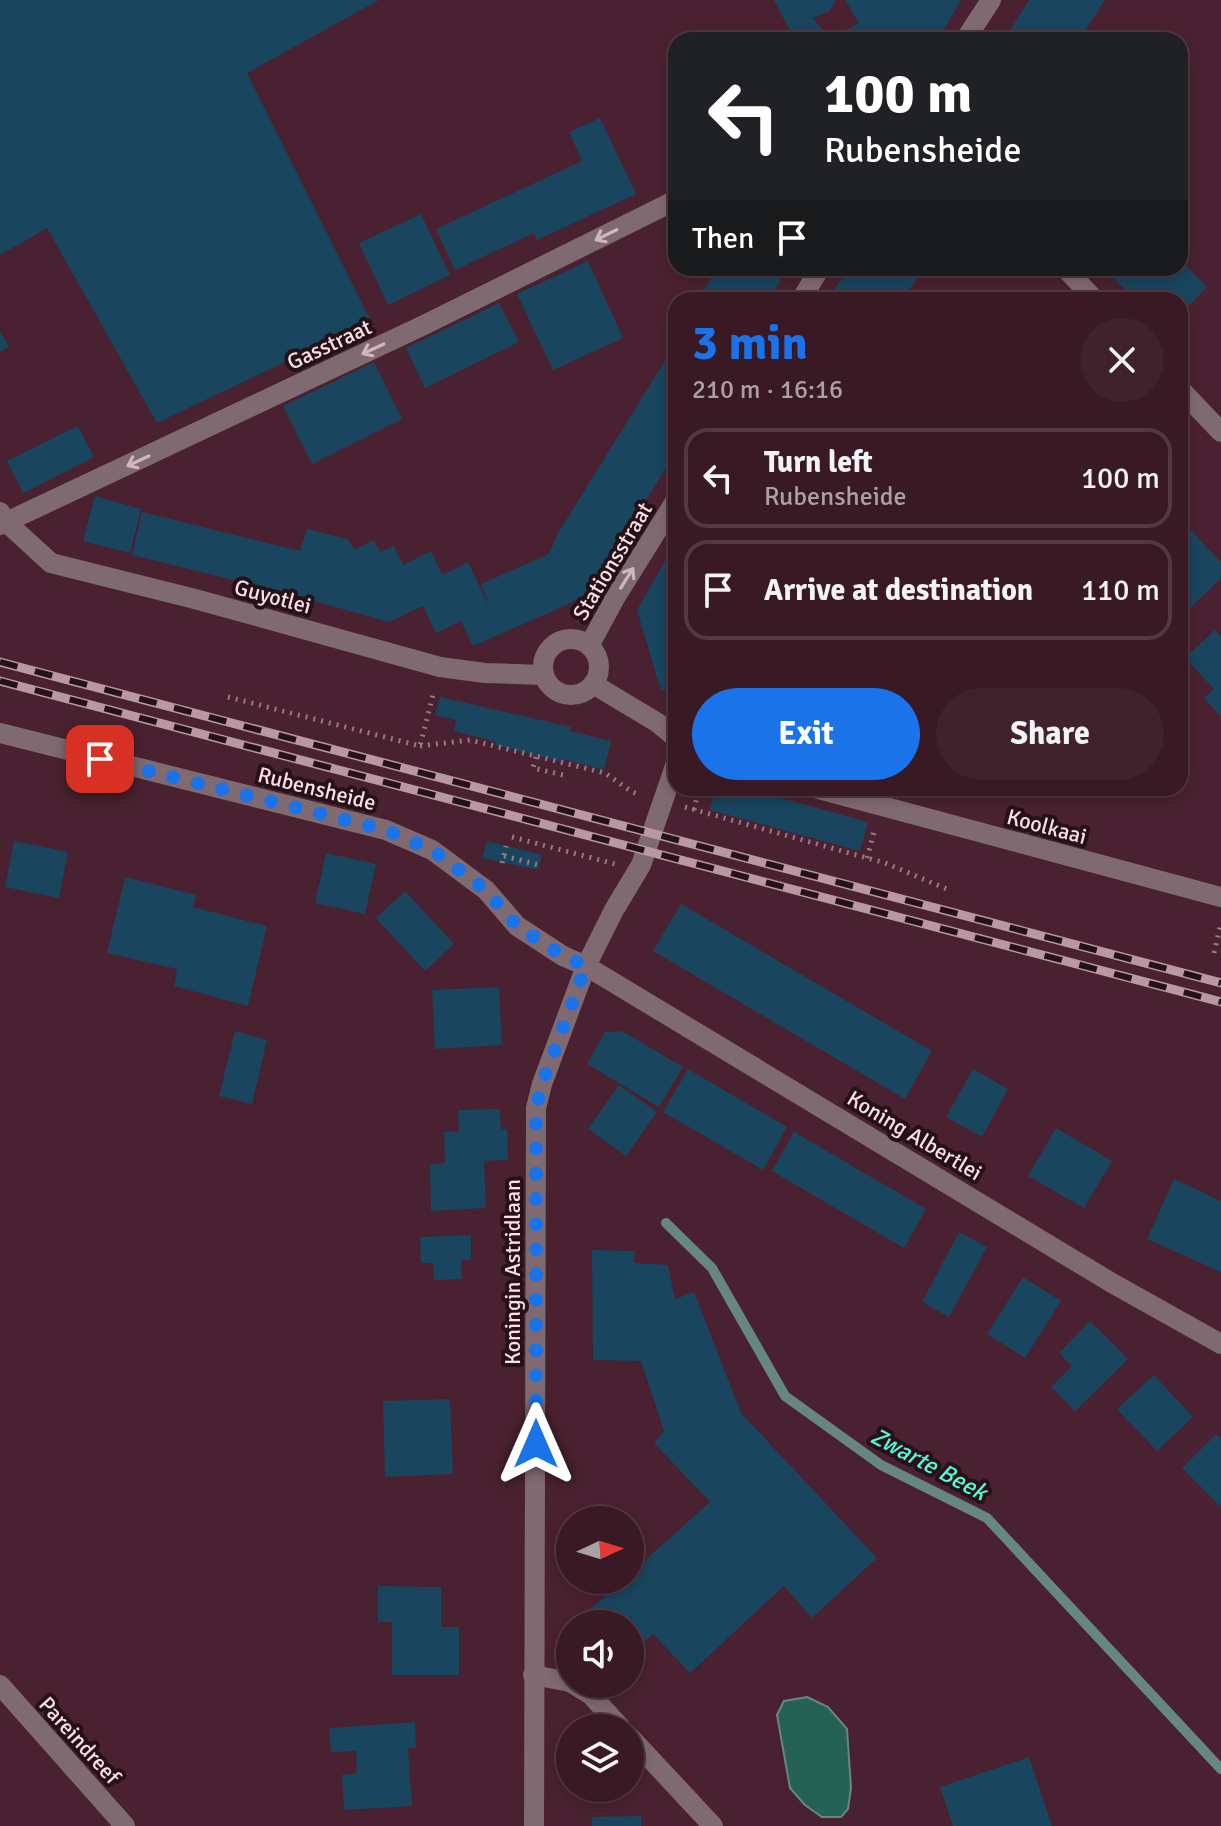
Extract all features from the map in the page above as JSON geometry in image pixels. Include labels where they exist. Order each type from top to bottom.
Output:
[{"type":"street","points":[[970,32],[991,0]]},
{"type":"street","name":"Gasstraat","points":[[2,520],[424,325],[668,204]]},
{"type":"street","points":[[1072,276],[1088,292]]},
{"type":"street","points":[[1188,397],[1221,432]]},
{"type":"street","name":"Stationsstraat","points":[[589,646],[668,513]]},
{"type":"street","name":"Guyotlei","points":[[2,520],[51,563],[440,667],[485,673],[544,675]]},
{"type":"street","name":"Stationsstraat","points":[[544,675],[543,663],[547,652],[556,643],[567,639],[579,640],[589,646],[597,657],[599,671],[593,684]]},
{"type":"street","points":[[544,675],[550,686],[560,693],[572,695],[583,692],[593,684],[668,731]]},
{"type":"street","name":"Rubensheide","points":[[0,733],[386,830],[432,850],[486,890],[517,926],[563,956],[586,966]]},
{"type":"street","points":[[586,966],[614,910],[636,877],[668,784]]},
{"type":"street","name":"Koolkaai","points":[[845,796],[1221,897]]},
{"type":"street","name":"Koning Albertlei","points":[[586,966],[1112,1283],[1221,1344]]},
{"type":"street","name":"Koningin Astridlaan","points":[[534,1826],[536,1108],[586,966]]},
{"type":"street","points":[[533,1675],[556,1680]]},
{"type":"street","name":"Pareindreef","points":[[0,1685],[125,1826]]},
{"type":"street","points":[[594,1698],[608,1714]]},
{"type":"street","points":[[644,1752],[713,1826]]},
{"type":"path","points":[[420,746],[440,667]]},
{"type":"path","points":[[228,697],[420,746],[470,740],[605,773],[632,792],[885,863],[947,889]]},
{"type":"path","points":[[536,757],[533,768],[563,775]]},
{"type":"path","points":[[694,810],[697,796]]},
{"type":"path","points":[[512,837],[611,861],[636,877]]},
{"type":"path","points":[[506,846],[503,859],[539,865]]},
{"type":"path","points":[[1214,953],[1221,923]]},
{"type":"shaded area","points":[[807,1697],[828,1707],[847,1729],[851,1788],[848,1809],[841,1817],[822,1817],[805,1805],[790,1788],[777,1715],[784,1701]]},
{"type":"building","points":[[0,0],[379,0],[247,73],[371,321],[157,423],[47,228],[0,255]]},
{"type":"building","points":[[774,0],[836,0],[829,11],[813,18],[824,32],[791,32]]},
{"type":"building","points":[[845,0],[961,0],[943,32],[843,32],[859,23]]},
{"type":"building","points":[[1029,0],[1105,0],[1084,32],[1009,32]]},
{"type":"building","points":[[600,118],[636,194],[537,240],[534,233],[455,270],[436,229],[582,161],[569,132]]},
{"type":"building","points":[[421,214],[450,275],[388,305],[359,243]]},
{"type":"building","points":[[588,261],[623,338],[553,370],[517,294]]},
{"type":"building","points":[[1188,268],[1207,287],[1188,307],[1188,292],[1128,292],[1111,276],[1188,276]]},
{"type":"building","points":[[712,276],[783,276],[774,292],[703,292]]},
{"type":"building","points":[[844,276],[920,276],[907,292],[832,292]]},
{"type":"building","points":[[499,303],[519,342],[425,388],[406,348]]},
{"type":"building","points":[[0,331],[9,347],[0,352]]},
{"type":"building","points":[[668,356],[668,465],[589,591],[571,603],[473,646],[461,621],[436,633],[423,606],[389,622],[132,555],[142,512],[300,551],[307,529],[348,539],[354,550],[374,540],[380,552],[394,546],[403,565],[431,551],[442,575],[468,562],[490,608],[481,584],[549,554],[558,533]]},
{"type":"building","points":[[374,362],[402,419],[312,464],[283,406]]},
{"type":"building","points":[[78,426],[94,457],[23,493],[7,461]]},
{"type":"building","points":[[95,496],[141,509],[130,553],[83,541]]},
{"type":"building","points":[[1188,527],[1221,562],[1221,578],[1188,610]]},
{"type":"building","points":[[668,556],[668,688],[661,691],[637,610]]},
{"type":"building","points":[[1215,630],[1221,636],[1221,716],[1204,698],[1214,689],[1188,661],[1188,655]]},
{"type":"building","points":[[440,697],[571,727],[570,731],[611,741],[604,770],[495,745],[496,742],[454,731],[456,720],[435,715]]},
{"type":"building","points":[[714,796],[774,796],[868,822],[860,851],[710,810]]},
{"type":"building","points":[[14,841],[68,852],[59,898],[5,887]]},
{"type":"building","points":[[487,841],[542,855],[538,870],[482,858]]},
{"type":"building","points":[[326,853],[376,864],[365,914],[315,903]]},
{"type":"building","points":[[125,877],[196,895],[193,907],[267,926],[248,1006],[174,986],[177,969],[107,953]]},
{"type":"building","points":[[405,891],[454,944],[425,971],[376,918]]},
{"type":"building","points":[[681,904],[932,1051],[905,1099],[653,951]]},
{"type":"building","points":[[499,987],[502,1045],[435,1049],[432,990]]},
{"type":"building","points":[[235,1031],[267,1040],[252,1104],[219,1096]]},
{"type":"building","points":[[622,1031],[683,1067],[659,1107],[587,1064],[605,1032]]},
{"type":"building","points":[[688,1069],[787,1127],[763,1170],[663,1112]]},
{"type":"building","points":[[973,1069],[1008,1089],[982,1137],[946,1117]]},
{"type":"building","points":[[619,1085],[657,1112],[626,1156],[588,1129]]},
{"type":"building","points":[[500,1109],[501,1129],[507,1129],[508,1160],[484,1161],[486,1208],[431,1211],[430,1164],[445,1163],[444,1132],[459,1131],[458,1110]]},
{"type":"building","points":[[1056,1128],[1112,1161],[1084,1208],[1028,1176]]},
{"type":"building","points":[[794,1132],[926,1209],[904,1248],[772,1171]]},
{"type":"building","points":[[1174,1179],[1221,1201],[1221,1272],[1147,1239]]},
{"type":"building","points":[[959,1232],[987,1247],[949,1317],[922,1302]]},
{"type":"building","points":[[471,1235],[471,1260],[461,1260],[462,1279],[434,1280],[433,1263],[421,1263],[420,1237]]},
{"type":"building","points":[[592,1250],[635,1251],[634,1263],[668,1265],[675,1299],[694,1292],[741,1413],[877,1558],[812,1618],[784,1586],[690,1673],[653,1634],[644,1642],[644,1610],[589,1610],[607,1594],[644,1594],[644,1561],[710,1502],[654,1443],[664,1431],[641,1361],[593,1360]]},
{"type":"building","points":[[1023,1277],[1061,1301],[1025,1358],[987,1334]]},
{"type":"building","points":[[1090,1321],[1128,1359],[1075,1411],[1051,1387],[1072,1366],[1059,1353]]},
{"type":"building","points":[[1154,1375],[1193,1417],[1157,1451],[1117,1409]]},
{"type":"building","points":[[450,1399],[453,1474],[385,1477],[383,1401]]},
{"type":"building","points":[[1216,1434],[1221,1439],[1221,1507],[1182,1468]]},
{"type":"building","points":[[378,1586],[441,1587],[441,1627],[459,1627],[459,1675],[392,1675],[392,1622],[378,1622]]},
{"type":"building","points":[[415,1722],[416,1748],[408,1748],[412,1806],[344,1810],[342,1775],[357,1773],[356,1751],[331,1752],[329,1728]]},
{"type":"building","points":[[1029,1757],[1052,1826],[953,1826],[940,1787]]},
{"type":"building","points":[[641,1816],[641,1826],[592,1826],[592,1817]]},
{"type":"waterway","name":"Zwarte Beek","points":[[666,1223],[712,1268],[785,1396],[881,1465],[987,1518],[1221,1769]]},
{"type":"railway","points":[[0,662],[1221,983]]},
{"type":"railway","points":[[0,681],[1221,1002]]},
{"type":"route","points":[[100,759],[386,830],[432,850],[486,890],[517,926],[563,956],[586,966],[536,1108],[536,1444]]}]
